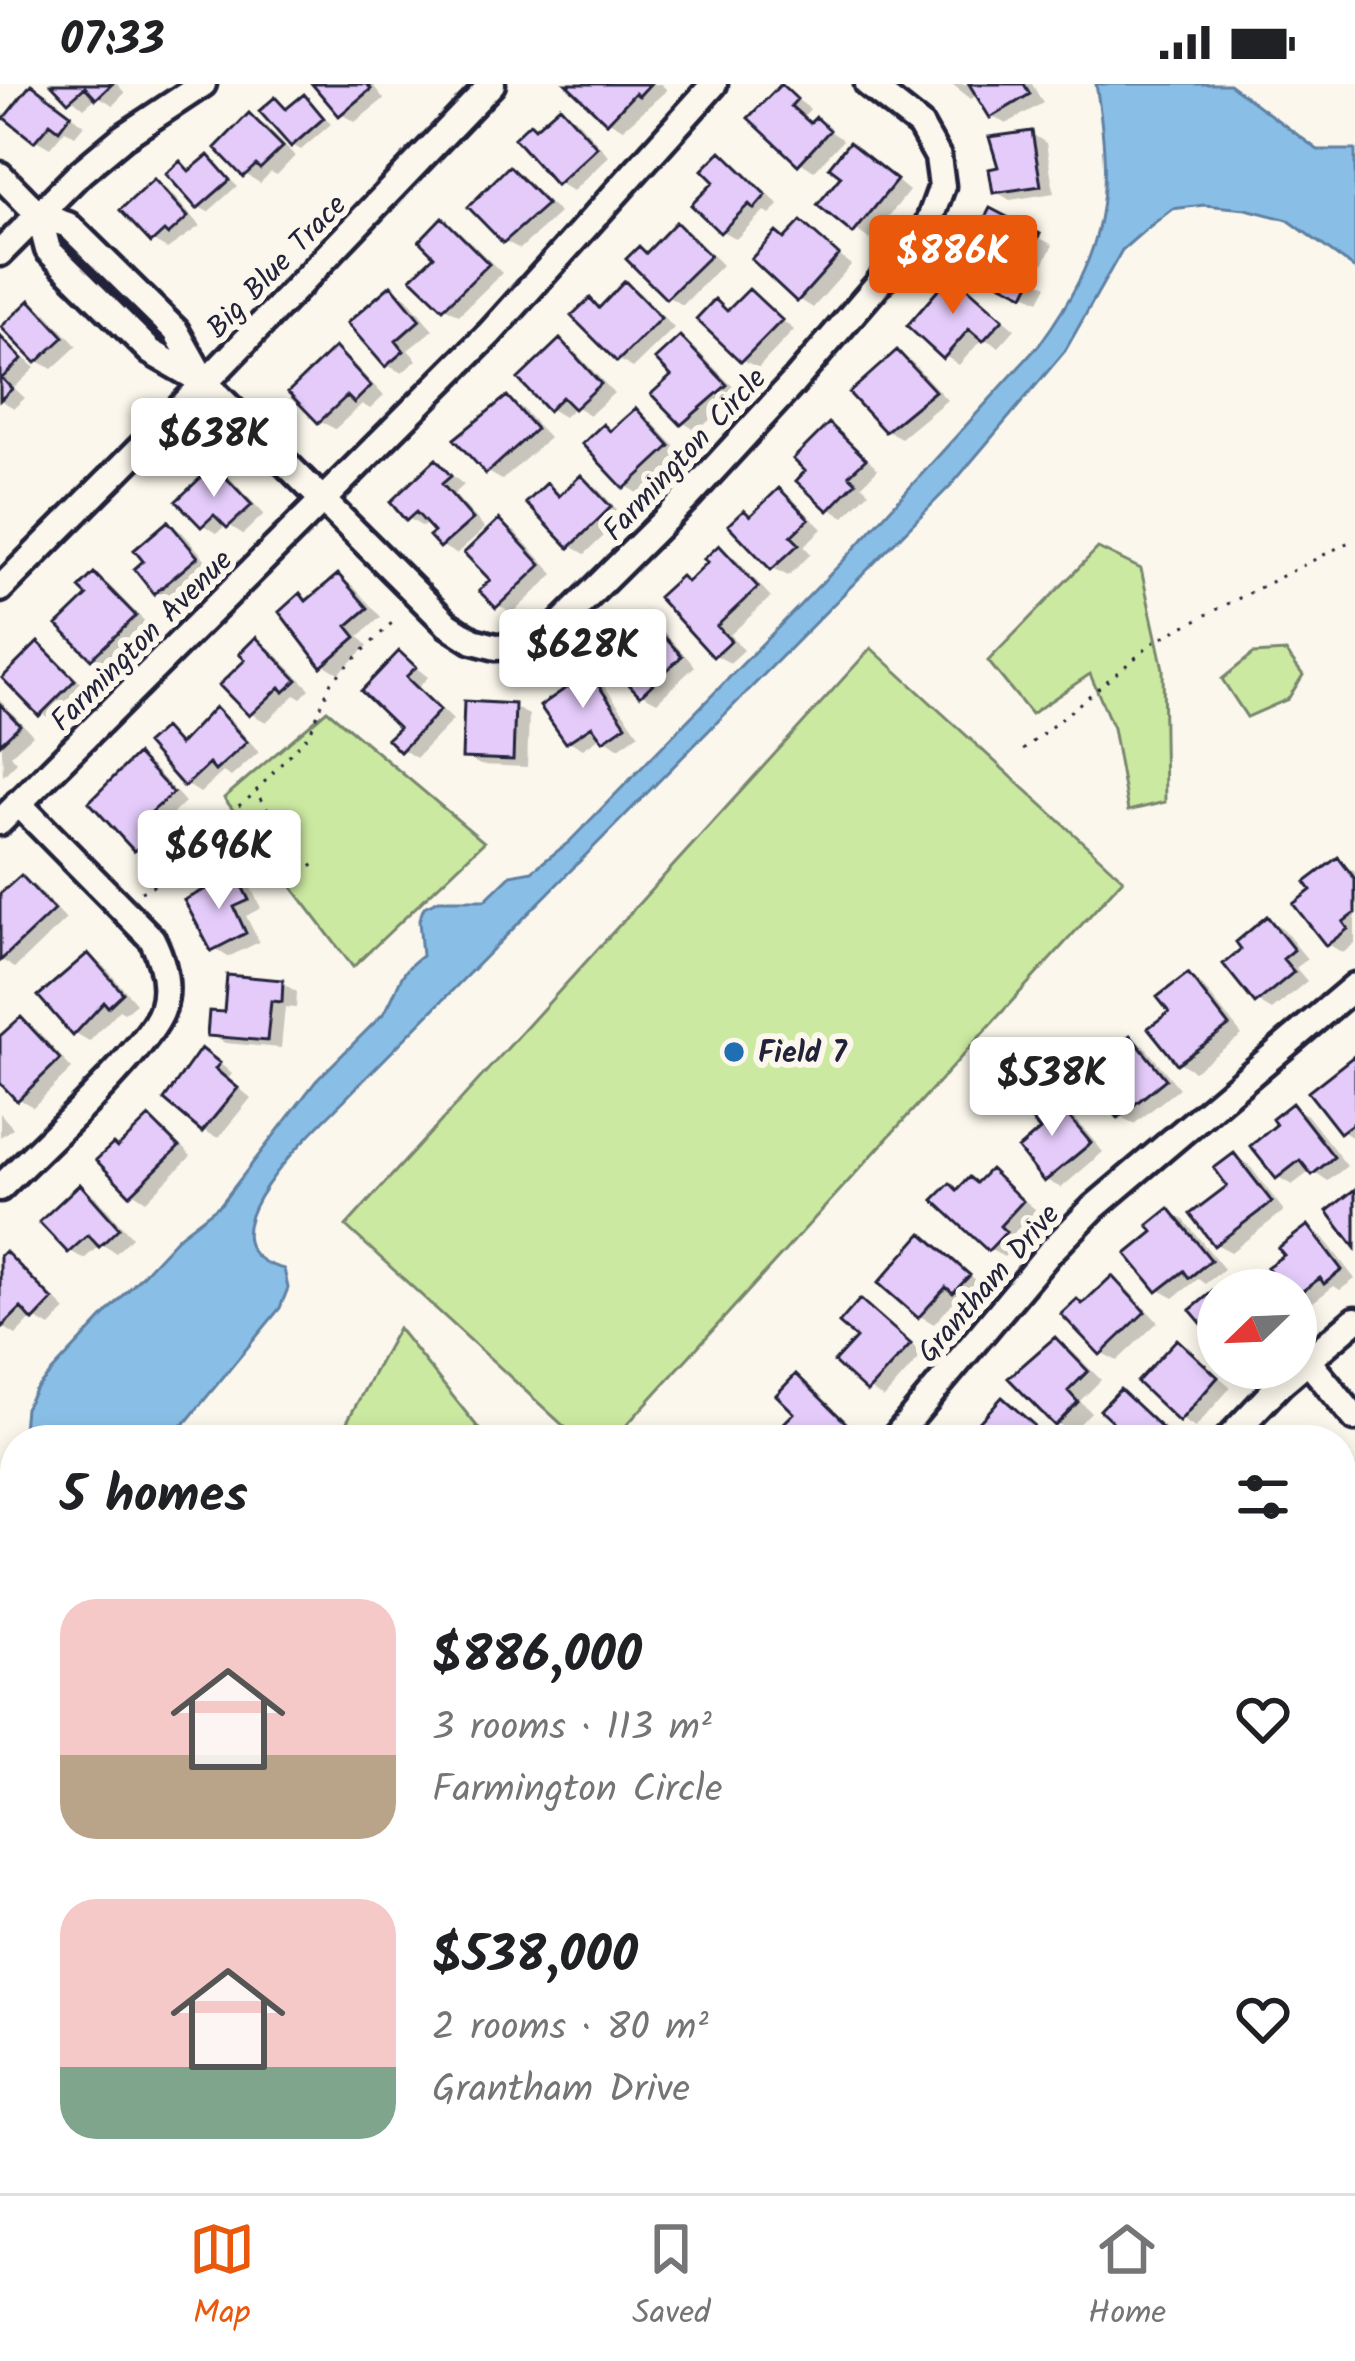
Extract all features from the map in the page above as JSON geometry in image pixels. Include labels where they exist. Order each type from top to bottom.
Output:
[{"type":"street","points":[[0,253],[123,137],[203,84]]},
{"type":"street","name":"Big Blue Trace","points":[[0,589],[206,383],[491,84]]},
{"type":"street","points":[[324,500],[490,332],[714,84]]},
{"type":"street","name":"Farmington Circle","points":[[206,383],[460,634],[496,647],[511,647],[552,632],[717,465],[927,227],[942,186],[938,157],[920,125],[868,84]]},
{"type":"street","points":[[0,176],[39,214],[68,225],[176,332],[206,383]]},
{"type":"street","points":[[39,214],[48,250],[151,352],[206,383]]},
{"type":"street","points":[[74,276],[96,253]]},
{"type":"street","name":"Farmington Avenue","points":[[9,813],[324,500]]},
{"type":"street","points":[[0,1187],[148,1036],[165,996],[163,966],[152,939],[9,813]]},
{"type":"street","name":"Grantham Drive","points":[[906,1425],[1049,1253],[1094,1207],[1355,986]]},
{"type":"street","points":[[1317,1352],[1355,1320]]},
{"type":"street","points":[[1317,1372],[1355,1418]]},
{"type":"street","points":[[1242,1425],[1278,1389]]},
{"type":"path","points":[[1023,750],[1157,640],[1355,539]]},
{"type":"path","points":[[141,892],[170,877],[208,830],[255,792],[310,733],[331,682],[398,616]]},
{"type":"path","points":[[255,792],[313,867]]},
{"type":"green space","points":[[1098,548],[1141,569],[1163,669],[1165,802],[1128,811],[1113,728],[1090,674],[1031,714],[988,661]]},
{"type":"green space","name":"Field 7","points":[[871,648],[1123,879],[627,1425],[563,1425],[346,1226]]},
{"type":"green space","points":[[1286,652],[1303,675],[1288,699],[1247,717],[1222,679],[1253,654]]},
{"type":"green space","points":[[327,710],[484,842],[353,967],[224,798]]},
{"type":"green space","points":[[398,1328],[476,1425],[345,1425]]},
{"type":"water","points":[[1096,84],[1229,84],[1318,150],[1355,150],[1355,269],[1288,220],[1204,205],[1172,209],[1122,250],[1065,351],[954,482],[286,1161],[252,1213],[247,1237],[257,1256],[284,1269],[288,1288],[280,1308],[187,1421],[182,1425],[23,1425],[25,1408],[35,1390],[179,1236],[221,1204],[316,1081],[383,1014],[402,976],[422,956],[419,920],[424,907],[439,900],[485,900],[511,875],[532,871],[569,842],[844,560],[1039,345],[1092,251],[1104,191]]},
{"type":"building","points":[[31,84],[71,114],[59,130],[50,123],[34,142],[4,118]]},
{"type":"building","points":[[51,84],[112,84],[96,99],[85,87],[68,102]]},
{"type":"building","points":[[312,84],[367,84],[371,89],[339,116]]},
{"type":"building","points":[[566,84],[650,84],[607,123]]},
{"type":"building","points":[[781,84],[797,99],[791,106],[810,123],[816,117],[830,130],[798,165],[748,118]]},
{"type":"building","points":[[969,84],[1024,84],[1030,94],[990,118]]},
{"type":"building","points":[[304,94],[324,118],[291,147],[259,111],[275,97],[286,109]]},
{"type":"building","points":[[560,106],[597,147],[556,185],[514,138],[530,123],[535,128]]},
{"type":"building","points":[[249,113],[283,147],[260,169],[256,165],[243,177],[215,148]]},
{"type":"building","points":[[1032,131],[1041,186],[993,193],[989,169],[998,167],[989,137]]},
{"type":"building","points":[[849,142],[897,180],[853,234],[817,205],[841,176],[829,167]]},
{"type":"building","points":[[721,151],[766,195],[754,209],[749,204],[720,233],[691,205],[714,182],[702,170]]},
{"type":"building","points":[[208,155],[230,180],[197,209],[166,174],[180,161],[189,171]]},
{"type":"building","points":[[509,166],[547,204],[503,243],[468,207]]},
{"type":"building","points":[[154,179],[188,217],[151,243],[120,210]]},
{"type":"building","points":[[990,208],[1040,234],[1022,269],[1034,275],[1024,295],[972,269],[989,236],[978,231]]},
{"type":"building","points":[[442,217],[489,264],[443,309],[411,278],[434,256],[419,241]]},
{"type":"building","points":[[801,221],[839,255],[797,302],[751,259],[776,232],[784,239]]},
{"type":"building","points":[[676,222],[710,256],[666,299],[626,259],[639,246],[646,253]]},
{"type":"building","points":[[952,274],[1003,319],[983,341],[969,329],[943,359],[907,326]]},
{"type":"building","points":[[625,281],[661,318],[617,362],[571,316],[590,298],[599,308]]},
{"type":"building","points":[[391,285],[420,320],[396,341],[404,351],[385,367],[347,323]]},
{"type":"building","points":[[749,289],[782,320],[741,362],[696,319],[715,299],[727,311]]},
{"type":"building","points":[[30,300],[64,337],[36,363],[1,327]]},
{"type":"building","points":[[0,336],[22,359],[2,378],[12,389],[0,400]]},
{"type":"building","points":[[680,336],[727,385],[681,425],[651,394],[671,376],[655,359]]},
{"type":"building","points":[[560,339],[601,384],[574,409],[562,397],[548,411],[518,379]]},
{"type":"building","points":[[335,347],[371,386],[354,403],[347,396],[318,423],[288,392]]},
{"type":"building","points":[[897,350],[935,391],[885,432],[849,393]]},
{"type":"building","points":[[507,396],[536,429],[486,474],[454,439]]},
{"type":"building","points":[[636,408],[670,446],[624,489],[582,444],[603,424],[610,431]]},
{"type":"building","points":[[829,423],[866,459],[849,475],[856,482],[828,511],[796,481],[805,471],[793,459]]},
{"type":"building","points":[[436,459],[451,476],[442,484],[473,519],[440,548],[429,536],[434,532],[416,512],[406,521],[390,502]]},
{"type":"building","points":[[214,465],[252,505],[227,528],[214,515],[201,527],[176,501]]},
{"type":"building","points":[[581,475],[611,507],[569,548],[526,503],[547,483],[559,496]]},
{"type":"building","points":[[779,488],[809,519],[791,536],[799,544],[771,570],[728,525],[744,510],[750,516]]},
{"type":"building","points":[[499,519],[541,565],[496,608],[479,591],[490,580],[464,553]]},
{"type":"building","points":[[168,521],[198,557],[154,594],[134,569],[143,561],[134,550]]},
{"type":"building","points":[[719,545],[758,587],[717,626],[731,641],[713,657],[658,597],[681,576],[687,582]]},
{"type":"building","points":[[94,573],[136,616],[91,659],[57,625],[87,596],[79,588]]},
{"type":"building","points":[[338,574],[368,608],[347,626],[356,637],[321,667],[279,612],[300,593],[306,601]]},
{"type":"building","points":[[647,618],[682,656],[640,696],[601,655],[630,627],[633,631]]},
{"type":"building","points":[[256,637],[297,680],[284,692],[280,687],[249,716],[219,685],[245,660],[239,654]]},
{"type":"building","points":[[38,642],[75,680],[39,716],[2,678]]},
{"type":"building","points":[[399,651],[416,667],[406,677],[440,710],[400,752],[387,739],[399,728],[361,691]]},
{"type":"building","points":[[589,672],[626,725],[603,741],[592,726],[566,743],[540,706]]},
{"type":"building","points":[[464,701],[515,704],[513,760],[462,758]]},
{"type":"building","points":[[0,704],[20,725],[0,744]]},
{"type":"building","points":[[215,707],[247,742],[215,771],[209,764],[184,787],[146,744],[164,728],[179,745]]},
{"type":"building","points":[[137,754],[173,793],[147,816],[158,828],[134,851],[89,802]]},
{"type":"building","points":[[1338,857],[1355,879],[1355,913],[1343,922],[1348,929],[1326,946],[1293,904],[1311,890],[1305,882]]},
{"type":"building","points":[[236,874],[249,900],[234,907],[246,933],[211,951],[184,900]]},
{"type":"building","points":[[21,875],[54,910],[0,961],[0,894]]},
{"type":"building","points":[[1267,916],[1294,950],[1283,959],[1294,972],[1255,1004],[1223,964],[1241,949],[1236,942]]},
{"type":"building","points":[[88,953],[123,993],[108,1007],[104,1002],[73,1036],[38,996]]},
{"type":"building","points":[[1188,973],[1229,1026],[1177,1064],[1148,1028],[1169,1012],[1157,997]]},
{"type":"building","points":[[227,975],[283,980],[282,1002],[271,1001],[267,1041],[207,1036],[209,1011],[224,1012]]},
{"type":"building","points":[[21,1017],[60,1059],[17,1101],[0,1083],[0,1036]]},
{"type":"building","points":[[1130,1035],[1166,1079],[1118,1118],[1090,1084],[1110,1067],[1102,1057]]},
{"type":"building","points":[[201,1048],[220,1063],[215,1069],[238,1088],[202,1132],[164,1100]]},
{"type":"building","points":[[1355,1055],[1355,1122],[1340,1133],[1308,1092]]},
{"type":"building","points":[[1049,1093],[1091,1143],[1044,1182],[1018,1149],[1040,1130],[1026,1113]]},
{"type":"building","points":[[1292,1103],[1334,1157],[1312,1175],[1300,1160],[1276,1179],[1250,1146],[1276,1125],[1272,1119]]},
{"type":"building","points":[[149,1117],[179,1147],[130,1195],[96,1160],[113,1144],[117,1148]]},
{"type":"building","points":[[1234,1153],[1272,1202],[1214,1246],[1190,1214],[1227,1186],[1214,1168]]},
{"type":"building","points":[[990,1169],[1023,1201],[1000,1226],[1006,1232],[988,1251],[933,1200],[950,1183],[957,1190],[969,1177],[976,1183]]},
{"type":"building","points":[[80,1184],[119,1228],[99,1247],[88,1235],[68,1253],[39,1222]]},
{"type":"building","points":[[1355,1189],[1355,1248],[1327,1211]]},
{"type":"building","points":[[1169,1208],[1211,1260],[1189,1278],[1184,1271],[1157,1292],[1126,1254],[1153,1232],[1148,1225]]},
{"type":"building","points":[[1308,1225],[1342,1270],[1324,1284],[1317,1280],[1317,1269],[1269,1269],[1284,1255],[1278,1248]]},
{"type":"building","points":[[922,1233],[970,1275],[953,1293],[946,1287],[918,1318],[878,1283]]},
{"type":"building","points":[[5,1251],[53,1300],[33,1321],[21,1308],[0,1329],[0,1256]]},
{"type":"building","points":[[1112,1276],[1145,1312],[1100,1355],[1061,1314],[1077,1299],[1082,1304]]},
{"type":"building","points":[[860,1299],[911,1344],[867,1392],[834,1362],[856,1338],[839,1323]]},
{"type":"building","points":[[1055,1337],[1088,1371],[1068,1391],[1078,1402],[1056,1425],[1008,1378]]},
{"type":"building","points":[[1177,1339],[1197,1358],[1197,1389],[1208,1389],[1179,1422],[1137,1382]]},
{"type":"building","points":[[796,1374],[845,1422],[782,1425],[794,1413],[776,1395]]},
{"type":"building","points":[[1120,1389],[1158,1425],[1108,1425],[1112,1421],[1100,1410]]},
{"type":"building","points":[[1002,1397],[1034,1425],[977,1425]]},
{"type":"place","name":"Field 7","points":[[734,1052]]}]
